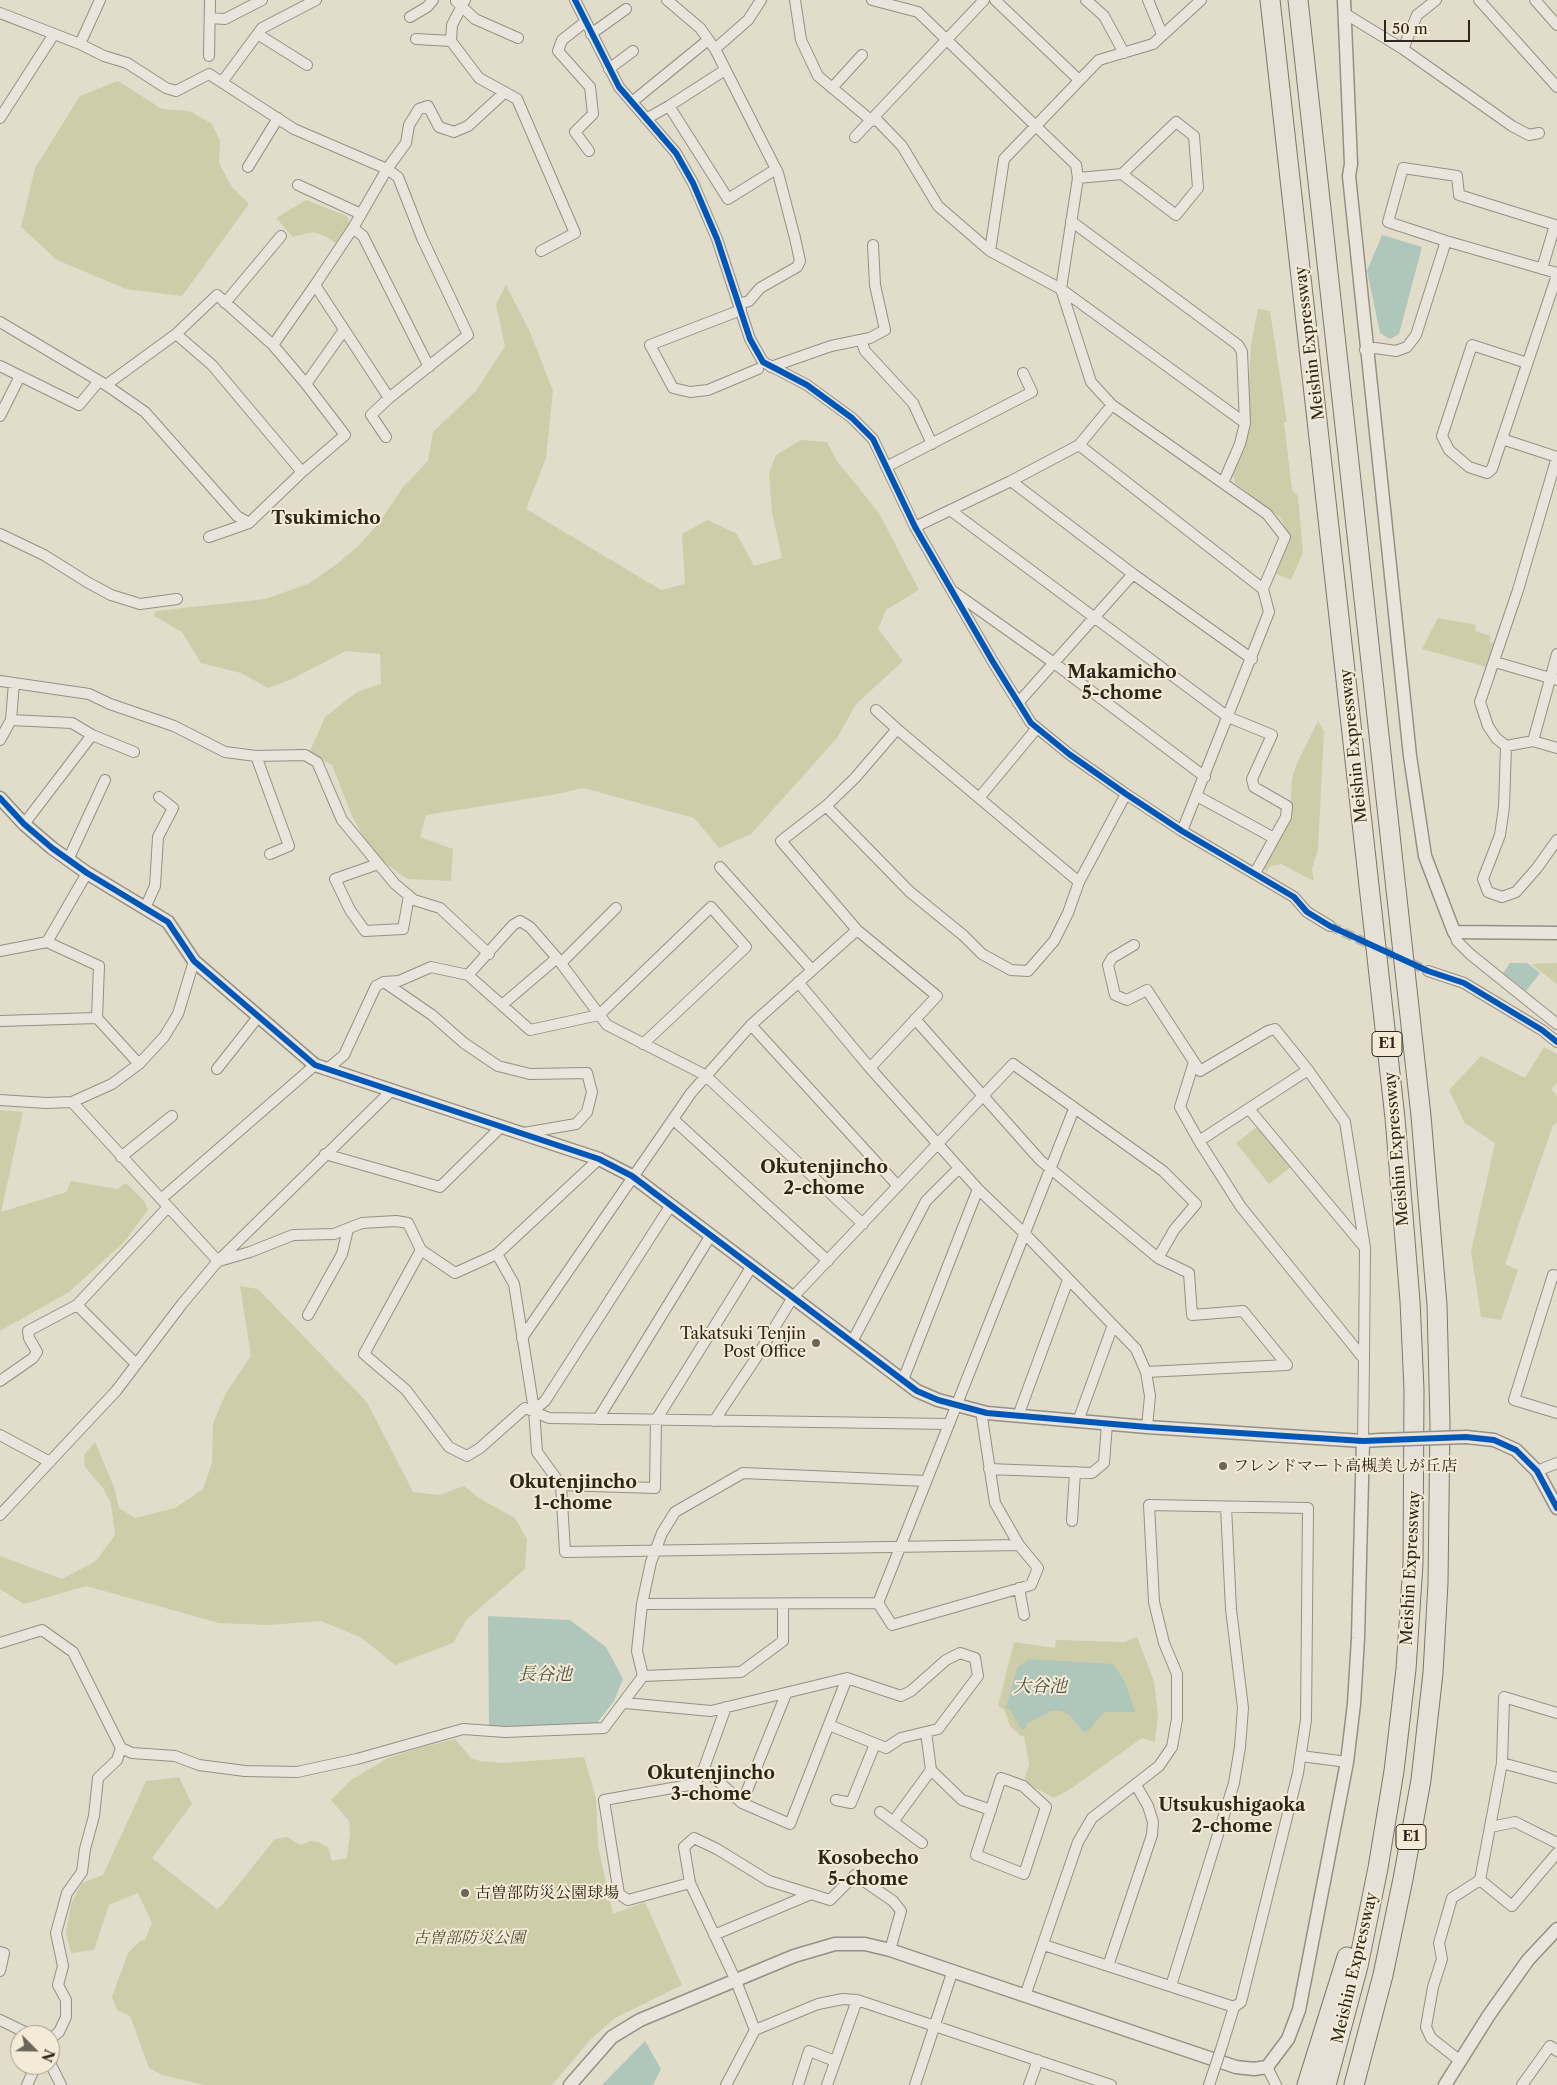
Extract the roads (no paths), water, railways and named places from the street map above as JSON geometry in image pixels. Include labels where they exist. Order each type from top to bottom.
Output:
[{"type":"highway","name":"Meishin Expressway","points":[[1270,0],[1395,1118],[1410,1292],[1414,1380],[1413,1564],[1406,1669],[1394,1771],[1378,1868],[1358,1966],[1326,2085]]},
{"type":"highway","name":"Meishin Expressway","points":[[1298,0],[1430,1209],[1437,1305],[1440,1423],[1438,1583],[1433,1673],[1421,1780],[1385,1965],[1354,2085]]},
{"type":"highway","points":[[1307,2085],[1339,1988],[1369,1864],[1385,1771],[1413,1564]]},
{"type":"highway","points":[[1364,2085],[1393,1978],[1413,1882],[1430,1782],[1440,1676],[1438,1583]]},
{"type":"street","points":[[80,44],[100,0]]},
{"type":"street","points":[[209,56],[210,0]]},
{"type":"street","points":[[210,18],[225,19],[262,0]]},
{"type":"street","points":[[222,82],[267,24],[316,0]]},
{"type":"street","points":[[410,17],[427,7],[433,0]]},
{"type":"street","points":[[574,0],[619,87],[676,153],[693,183],[717,239],[750,338],[763,362],[807,386],[852,418],[872,439],[915,527],[1018,702],[1037,728],[1069,754],[1126,794],[1182,831],[1294,897],[1307,912],[1330,926]]},
{"type":"street","points":[[668,0],[700,28],[715,49],[726,70],[776,169],[800,261],[798,268],[760,288],[749,301],[740,307],[650,345],[673,388],[690,392],[708,390],[758,369]]},
{"type":"street","points":[[715,49],[748,20],[760,0]]},
{"type":"street","points":[[795,0],[801,40],[818,76],[873,119],[902,146],[938,206],[990,251],[1060,289],[1245,423]]},
{"type":"street","points":[[872,0],[918,12],[1076,165],[1078,178],[1060,289],[1091,382],[1112,405],[1267,514],[1285,537],[1263,589]]},
{"type":"street","points":[[855,137],[984,0]]},
{"type":"street","points":[[995,0],[1079,80]]},
{"type":"street","points":[[1086,0],[1104,16],[1124,53]]},
{"type":"street","points":[[1148,0],[1162,34]]},
{"type":"street","points":[[990,251],[1004,159],[1099,60],[1153,44],[1202,0]]},
{"type":"street","points":[[1403,49],[1418,15],[1436,0]]},
{"type":"street","points":[[1479,0],[1557,87]]},
{"type":"street","points":[[1536,0],[1557,25]]},
{"type":"street","points":[[461,1],[475,19],[518,38]]},
{"type":"street","points":[[461,1],[452,25],[451,41],[479,78],[516,99],[575,233],[541,251]]},
{"type":"street","points":[[1344,6],[1512,126],[1529,136],[1539,133]]},
{"type":"street","points":[[1344,6],[1349,176],[1411,765],[1426,856],[1457,941],[1470,954],[1557,1024]]},
{"type":"street","points":[[1549,15],[1557,8]]},
{"type":"street","points":[[591,34],[626,9]]},
{"type":"street","points":[[0,13],[80,44],[104,56],[127,63],[166,88],[176,91],[209,74],[294,129],[387,168],[398,177],[422,238],[468,334],[371,414],[386,437]]},
{"type":"street","points":[[584,22],[562,40],[558,51],[590,87],[593,114],[575,132],[589,151]]},
{"type":"street","points":[[0,118],[54,34]]},
{"type":"street","points":[[259,35],[307,65]]},
{"type":"street","points":[[416,39],[451,41]]},
{"type":"street","points":[[632,102],[708,40]]},
{"type":"street","points":[[609,69],[633,51]]},
{"type":"street","points":[[832,88],[862,55]]},
{"type":"street","points":[[646,119],[726,70]]},
{"type":"street","points":[[273,345],[353,228],[387,168],[406,143],[408,125],[419,109],[428,106],[439,127],[454,132],[468,126],[505,92]]},
{"type":"street","points":[[669,106],[728,198],[776,169]]},
{"type":"street","points":[[248,167],[278,118]]},
{"type":"street","points":[[1078,178],[1122,174],[1176,122],[1194,136],[1198,188],[1176,214],[1122,174]]},
{"type":"street","points":[[1527,363],[1472,345],[1442,436],[1449,450],[1469,467],[1487,473],[1492,469],[1557,274],[1388,222],[1404,168],[1457,176],[1459,195],[1554,225],[1542,268]]},
{"type":"street","points":[[298,185],[361,214]]},
{"type":"street","points":[[1070,221],[1238,345],[1242,352],[1245,423],[1240,444],[1223,483]]},
{"type":"street","points":[[353,228],[363,236],[429,367]]},
{"type":"street","points":[[225,302],[281,236]]},
{"type":"street","points":[[1366,350],[1375,348],[1396,351],[1407,347],[1416,335],[1446,241]]},
{"type":"street","points":[[771,367],[831,346],[870,338],[885,330],[875,285],[872,245]]},
{"type":"street","points":[[314,285],[389,398]]},
{"type":"street","points":[[0,366],[79,405],[103,383],[176,334],[216,295],[225,302],[273,345],[306,384],[344,435],[249,523],[209,537]]},
{"type":"street","points":[[0,322],[103,383],[145,412],[237,516],[249,523]]},
{"type":"street","points":[[306,384],[344,330]]},
{"type":"street","points":[[176,334],[212,365],[302,472]]},
{"type":"street","points":[[861,340],[865,351],[913,402],[932,444]]},
{"type":"street","points":[[886,467],[1032,392],[1023,373]]},
{"type":"street","points":[[0,416],[20,376]]},
{"type":"street","points":[[915,527],[1079,446],[1112,405]]},
{"type":"street","points":[[1502,439],[1557,457],[1495,662],[1480,702],[1488,726],[1496,738],[1506,746],[1533,741],[1557,748]]},
{"type":"street","points":[[1079,446],[1263,589],[1269,612],[1252,659],[1182,831]]},
{"type":"street","points":[[1011,481],[1132,574],[1252,659]]},
{"type":"street","points":[[950,510],[1228,717],[1272,735],[1252,779],[1254,786],[1287,806],[1286,817],[1255,873]]},
{"type":"street","points":[[0,534],[44,555],[111,595],[140,604],[176,599]]},
{"type":"street","points":[[1018,702],[1132,574]]},
{"type":"street","points":[[951,590],[1054,663],[1205,776]]},
{"type":"street","points":[[1533,741],[1553,679],[1557,654]]},
{"type":"street","points":[[1495,662],[1553,679]]},
{"type":"street","points":[[0,681],[90,694],[110,704],[174,726],[225,752],[256,756],[305,756],[317,762],[342,820],[378,864],[409,896],[414,900],[440,908],[489,954]]},
{"type":"street","points":[[0,740],[11,720],[14,683]]},
{"type":"street","points":[[876,710],[1079,882]]},
{"type":"street","points":[[11,720],[72,723],[92,735],[134,752]]},
{"type":"street","points":[[979,798],[1037,728]]},
{"type":"street","points":[[870,1068],[937,996],[857,930],[781,841],[826,806],[855,778],[897,729]]},
{"type":"street","points":[[24,824],[92,735]]},
{"type":"street","points":[[1506,746],[1504,807],[1500,835],[1483,879],[1488,892],[1502,897],[1516,892],[1537,868],[1557,840]]},
{"type":"street","points":[[256,756],[289,846],[270,854]]},
{"type":"street","points":[[68,860],[105,780]]},
{"type":"street","points":[[826,806],[910,892],[964,936],[982,954],[1011,970],[1028,971],[1054,941],[1068,913],[1079,882],[1126,794]]},
{"type":"street","points":[[1197,796],[1274,838]]},
{"type":"street","points":[[145,908],[155,886],[158,837],[173,808],[160,797]]},
{"type":"street","points":[[0,798],[24,824],[68,860],[168,922],[194,961],[258,1017],[321,1068],[599,1159],[632,1176],[917,1391],[958,1406],[981,1411],[1107,1424],[1363,1441],[1466,1437],[1494,1440],[1516,1450],[1537,1471],[1557,1508]]},
{"type":"street","points":[[378,864],[335,880],[350,910],[365,931],[403,929],[409,896]]},
{"type":"street","points":[[720,867],[812,970]]},
{"type":"street","points":[[48,942],[87,873]]},
{"type":"street","points":[[502,1004],[559,960],[616,908]]},
{"type":"street","points":[[0,1381],[33,1358],[37,1352],[29,1338],[28,1331],[77,1305],[164,1203],[321,1068],[344,1055],[376,986],[384,982],[400,981],[431,967],[468,975],[530,1030],[599,1015],[711,908],[746,947],[643,1044]]},
{"type":"street","points":[[468,975],[489,954],[512,925],[520,921],[530,927],[559,960],[607,1025],[705,1075],[863,1224]]},
{"type":"street","points":[[522,1338],[632,1176],[705,1075],[752,1025],[857,930]]},
{"type":"street","points":[[1454,932],[1557,933]]},
{"type":"street","points":[[0,951],[48,942],[99,966],[97,1018],[139,1064]]},
{"type":"street","points":[[570,2085],[612,2037],[662,2009],[736,1981],[794,1956],[835,1944],[865,1944],[890,1950],[1236,2067],[1254,2069],[1267,2066],[1288,2039],[1299,2010],[1347,1762],[1354,1704],[1358,1638],[1363,1441],[1365,1248],[1345,1122],[1308,1070],[1275,1029],[1268,1031],[1200,1070],[1147,990],[1127,1000],[1115,995],[1108,965],[1112,958],[1134,945]]},
{"type":"street","points":[[0,1100],[46,1103],[72,1102],[112,1084],[139,1064],[164,1037],[178,1014],[194,961]]},
{"type":"street","points":[[1428,971],[1464,983],[1542,1030],[1557,1042]]},
{"type":"street","points":[[384,982],[432,1015],[464,1043],[498,1066],[530,1074],[586,1073],[592,1092],[587,1112],[576,1124],[524,1133]]},
{"type":"street","points":[[798,982],[870,1068],[978,1190],[1025,1234],[1136,1349],[1146,1372],[1150,1396],[1147,1427]]},
{"type":"street","points":[[217,1070],[258,1017]]},
{"type":"street","points":[[0,1021],[97,1018]]},
{"type":"street","points":[[915,1019],[983,1097],[1050,1169],[1158,1258],[1188,1273],[1192,1315],[1243,1311],[1288,1365],[1146,1372]]},
{"type":"street","points":[[752,1025],[898,1186]]},
{"type":"street","points":[[1194,1062],[1180,1107],[1241,1207],[1364,1359]]},
{"type":"street","points":[[714,1421],[756,1358],[793,1297],[1014,1064],[1162,1171],[1196,1204],[1174,1230],[1158,1258]]},
{"type":"street","points":[[1200,1141],[1308,1070]]},
{"type":"street","points":[[0,1515],[116,1391],[218,1261],[391,1090]]},
{"type":"street","points":[[72,1102],[218,1261]]},
{"type":"street","points":[[878,1603],[958,1406],[1074,1109]]},
{"type":"street","points":[[1249,1109],[1365,1248]]},
{"type":"street","points":[[121,1157],[172,1116]]},
{"type":"street","points":[[673,1119],[828,1260]]},
{"type":"street","points":[[325,1154],[440,1187],[502,1126]]},
{"type":"street","points":[[218,1261],[250,1252],[294,1234],[334,1234],[362,1223],[408,1223],[421,1250],[455,1273],[497,1254],[599,1159]]},
{"type":"street","points":[[852,1342],[926,1201],[959,1168]]},
{"type":"street","points":[[903,1380],[978,1190]]},
{"type":"street","points":[[534,1410],[545,1401],[671,1205]]},
{"type":"street","points":[[308,1315],[342,1254],[348,1229]]},
{"type":"street","points":[[598,1419],[711,1235]]},
{"type":"street","points":[[421,1250],[364,1354],[406,1390],[449,1447],[467,1456],[480,1448],[525,1408],[550,1418],[950,1424]]},
{"type":"street","points":[[497,1254],[514,1284],[534,1410],[537,1452],[561,1485],[565,1552],[1019,1545]]},
{"type":"street","points":[[561,1485],[655,1488],[656,1420],[752,1266]]},
{"type":"street","points":[[1557,1276],[1554,1274],[1514,1400],[1557,1413]]},
{"type":"street","points":[[1018,1416],[1068,1280]]},
{"type":"street","points":[[77,1305],[136,1364]]},
{"type":"street","points":[[1078,1421],[1113,1325]]},
{"type":"street","points":[[878,1603],[892,1625],[1031,1585],[1038,1568],[1019,1545],[995,1502],[981,1411]]},
{"type":"street","points":[[990,1469],[1092,1473],[1104,1464],[1107,1424]]},
{"type":"street","points":[[0,1435],[50,1462]]},
{"type":"street","points":[[1537,1471],[1557,1463]]},
{"type":"street","points":[[1072,1521],[1075,1472]]},
{"type":"street","points":[[0,1643],[42,1630],[73,1652],[121,1748],[132,1753],[175,1756],[199,1765],[245,1771],[297,1772],[357,1759],[462,1729],[504,1732],[604,1728],[643,1676],[637,1650],[642,1604],[655,1552],[662,1534],[675,1512],[743,1473],[926,1481]]},
{"type":"street","points":[[1025,1996],[1078,1842],[1092,1818],[1159,1766],[1172,1747],[1177,1719],[1177,1674],[1164,1643],[1154,1602],[1149,1505],[1308,1508],[1306,1720],[1301,1756],[1241,2002],[1234,2007],[1210,2080]]},
{"type":"street","points":[[1171,1986],[1234,1784],[1240,1747],[1243,1708],[1231,1609],[1226,1507]]},
{"type":"street","points":[[1019,1588],[1024,1615]]},
{"type":"street","points":[[642,1604],[878,1603]]},
{"type":"street","points":[[643,1676],[741,1672],[783,1641],[783,1604]]},
{"type":"street","points":[[624,1703],[711,1711],[847,1678],[901,1696],[912,1691],[946,1660],[960,1654],[975,1658],[978,1676],[938,1729],[901,1738],[886,1748],[829,1725]]},
{"type":"street","points":[[704,1768],[742,1803],[790,1824],[847,1678]]},
{"type":"street","points":[[742,1803],[786,1694]]},
{"type":"street","points":[[1459,2060],[1431,2038],[1426,2028],[1432,1987],[1442,1960],[1439,1943],[1452,1898],[1480,1880],[1502,1763],[1504,1696],[1557,1713]]},
{"type":"street","points":[[690,1883],[628,1900],[619,1894],[604,1800],[695,1784],[704,1768],[726,1708]]},
{"type":"street","points":[[926,1732],[931,1770],[962,1800],[991,1810]]},
{"type":"street","points":[[836,1800],[851,1803],[875,1744]]},
{"type":"street","points":[[60,2030],[66,2017],[66,2000],[58,1986],[63,1966],[56,1933],[67,1893],[82,1872],[85,1849],[94,1816],[98,1778],[117,1760],[121,1748]]},
{"type":"street","points":[[1301,1756],[1347,1762]]},
{"type":"street","points":[[1502,1763],[1557,1778]]},
{"type":"street","points":[[893,1822],[931,1770]]},
{"type":"street","points":[[1001,1778],[1023,1786],[1046,1807],[1024,1874],[976,1855],[991,1810],[1001,1778]]},
{"type":"street","points":[[1108,1966],[1152,1835],[1153,1822],[1148,1806],[1136,1785]]},
{"type":"street","points":[[880,1812],[922,1843]]},
{"type":"street","points":[[1491,1827],[1514,1822],[1557,1843]]},
{"type":"street","points":[[755,2030],[736,1981],[690,1883],[684,1847],[694,1838],[769,1881],[830,1900],[854,1875],[893,1902],[901,1911],[890,1950]]},
{"type":"street","points":[[1480,1880],[1512,1906],[1557,1853]]},
{"type":"street","points":[[714,1934],[810,1895]]},
{"type":"street","points":[[1445,2085],[1459,2060],[1528,1960],[1557,1929]]},
{"type":"street","points":[[1044,1945],[1234,2007]]},
{"type":"street","points":[[0,1952],[4,1953],[0,1971]]},
{"type":"street","points":[[915,2085],[953,1970]]},
{"type":"street","points":[[726,2085],[755,2030],[818,2004],[842,1999],[857,2000],[1111,2085]]},
{"type":"street","points":[[827,2085],[857,2000]]},
{"type":"street","points":[[1522,2085],[1550,2046],[1557,2051]]},
{"type":"street","points":[[798,2085],[809,2051],[835,2061]]},
{"type":"street","points":[[1029,2085],[1038,2060]]},
{"type":"street","points":[[1267,2066],[1276,2085]]},
{"type":"water","points":[[1382,235],[1422,247],[1399,334],[1390,339],[1380,333],[1367,271]]},
{"type":"water","points":[[1510,963],[1527,963],[1540,973],[1526,991],[1503,973]]},
{"type":"water","name":"長谷池","points":[[488,1616],[570,1620],[606,1647],[623,1679],[614,1701],[596,1724],[489,1728]]},
{"type":"water","name":"大谷池","points":[[1029,1659],[1113,1664],[1125,1682],[1135,1712],[1104,1712],[1088,1731],[1083,1732],[1070,1715],[1061,1711],[1051,1711],[1028,1723],[1024,1730],[1020,1728],[1011,1711],[1006,1708],[1017,1668]]},
{"type":"water","points":[[645,2041],[661,2069],[653,2085],[602,2085]]},
{"type":"tunnel","points":[[1330,926],[1428,971]]},
{"type":"place","name":"Takatsuki Tenjin Post Office","points":[[816,1343]]},
{"type":"place","name":"フレンドマート高槻美しが丘店","points":[[1223,1466]]},
{"type":"place","name":"古曽部防災公園球場","points":[[465,1893]]},
{"type":"district","name":"Tsukimicho","points":[[326,519]]},
{"type":"district","name":"Makamicho 5-chome","points":[[1122,683]]},
{"type":"district","name":"Okutenjincho 2-chome","points":[[824,1178]]},
{"type":"district","name":"Okutenjincho 1-chome","points":[[573,1494]]},
{"type":"district","name":"Okutenjincho 3-chome","points":[[711,1784]]},
{"type":"district","name":"Utsukushigaoka 2-chome","points":[[1232,1816]]},
{"type":"district","name":"Kosobecho 5-chome","points":[[868,1869]]},
{"type":"park label","name":"古曽部防災公園","points":[[469,1938]]}]
